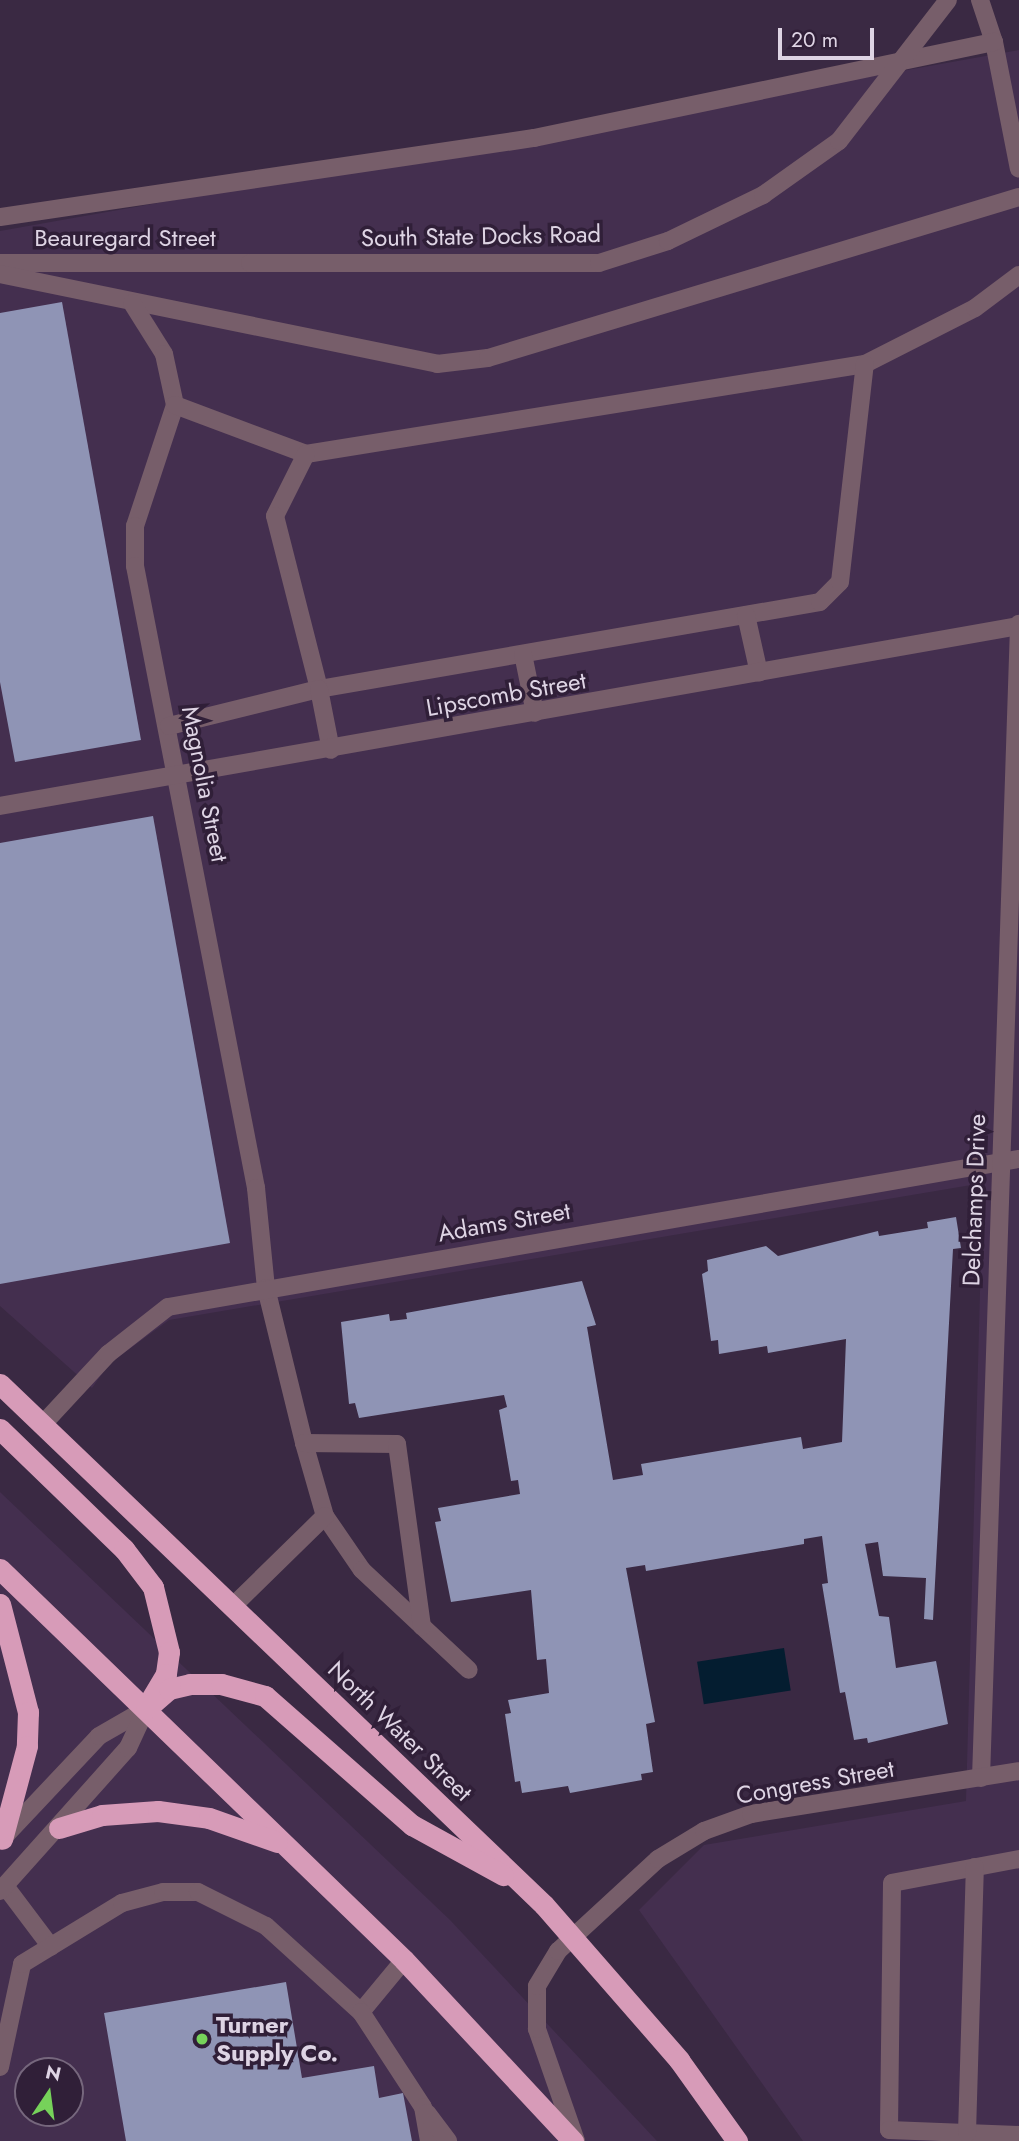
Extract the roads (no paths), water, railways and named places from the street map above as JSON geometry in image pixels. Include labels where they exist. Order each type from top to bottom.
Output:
[{"type":"highway","name":"North Water Street","points":[[0,1384],[574,1937],[679,2060],[737,2141]]},
{"type":"highway","points":[[0,1429],[124,1549],[153,1587],[169,1652],[166,1674],[146,1709]]},
{"type":"highway","points":[[0,1569],[404,1960],[575,2141]]},
{"type":"highway","points":[[0,1604],[28,1712],[27,1746],[1,1840]]},
{"type":"highway","points":[[146,1709],[169,1689],[190,1684],[221,1684],[265,1696],[412,1825],[527,1889]]},
{"type":"highway","points":[[58,1828],[102,1815],[158,1811],[209,1818],[283,1844]]},
{"type":"street","name":"South State Docks Road","points":[[250,263],[599,263],[668,240],[764,195],[839,141],[948,0]]},
{"type":"street","points":[[981,0],[995,42],[1019,169]]},
{"type":"street","points":[[0,217],[534,138],[995,42]]},
{"type":"street","points":[[0,274],[438,364],[488,359],[1019,197]]},
{"type":"street","name":"Beauregard Street","points":[[0,263],[250,263]]},
{"type":"street","points":[[132,303],[164,354],[175,405],[306,454],[865,364],[975,308],[1019,275]]},
{"type":"street","points":[[169,726],[318,689],[820,602],[840,582],[865,364]]},
{"type":"street","name":"Magnolia Street","points":[[175,405],[141,506],[134,550],[180,777],[256,1188],[266,1288],[325,1516],[362,1570],[469,1670]]},
{"type":"street","points":[[306,454],[275,516],[331,750]]},
{"type":"street","points":[[746,615],[759,673]]},
{"type":"street","name":"Lipscomb Street","points":[[0,806],[180,777],[1019,625]]},
{"type":"street","name":"Delchamps Drive","points":[[981,1778],[1019,625]]},
{"type":"street","points":[[523,654],[535,713]]},
{"type":"street","name":"Adams Street","points":[[43,1424],[108,1354],[168,1307],[1019,1158]]},
{"type":"street","points":[[304,1443],[397,1444],[422,1626]]},
{"type":"street","points":[[232,1607],[325,1516]]},
{"type":"street","points":[[51,1947],[2,1889],[58,1828],[71,1806],[128,1748],[146,1709]]},
{"type":"street","points":[[1,1840],[99,1737],[146,1709]]},
{"type":"street","name":"Congress Street","points":[[575,2141],[535,2014],[546,1965],[659,1858],[704,1831],[751,1814],[1019,1771]]},
{"type":"street","points":[[1019,1859],[892,1883],[889,2130],[975,2136],[1019,2135]]},
{"type":"street","points":[[975,1867],[975,2136]]},
{"type":"street","points":[[0,2067],[22,1964],[122,1903],[163,1892],[198,1892],[266,1926],[361,2012],[448,2141]]},
{"type":"street","points":[[361,2012],[404,1960]]},
{"type":"street","points":[[423,2107],[429,2141]]},
{"type":"water","points":[[784,1648],[791,1690],[704,1704],[697,1662]]},
{"type":"place","name":"Turner Supply Co.","points":[[202,2039]]}]
